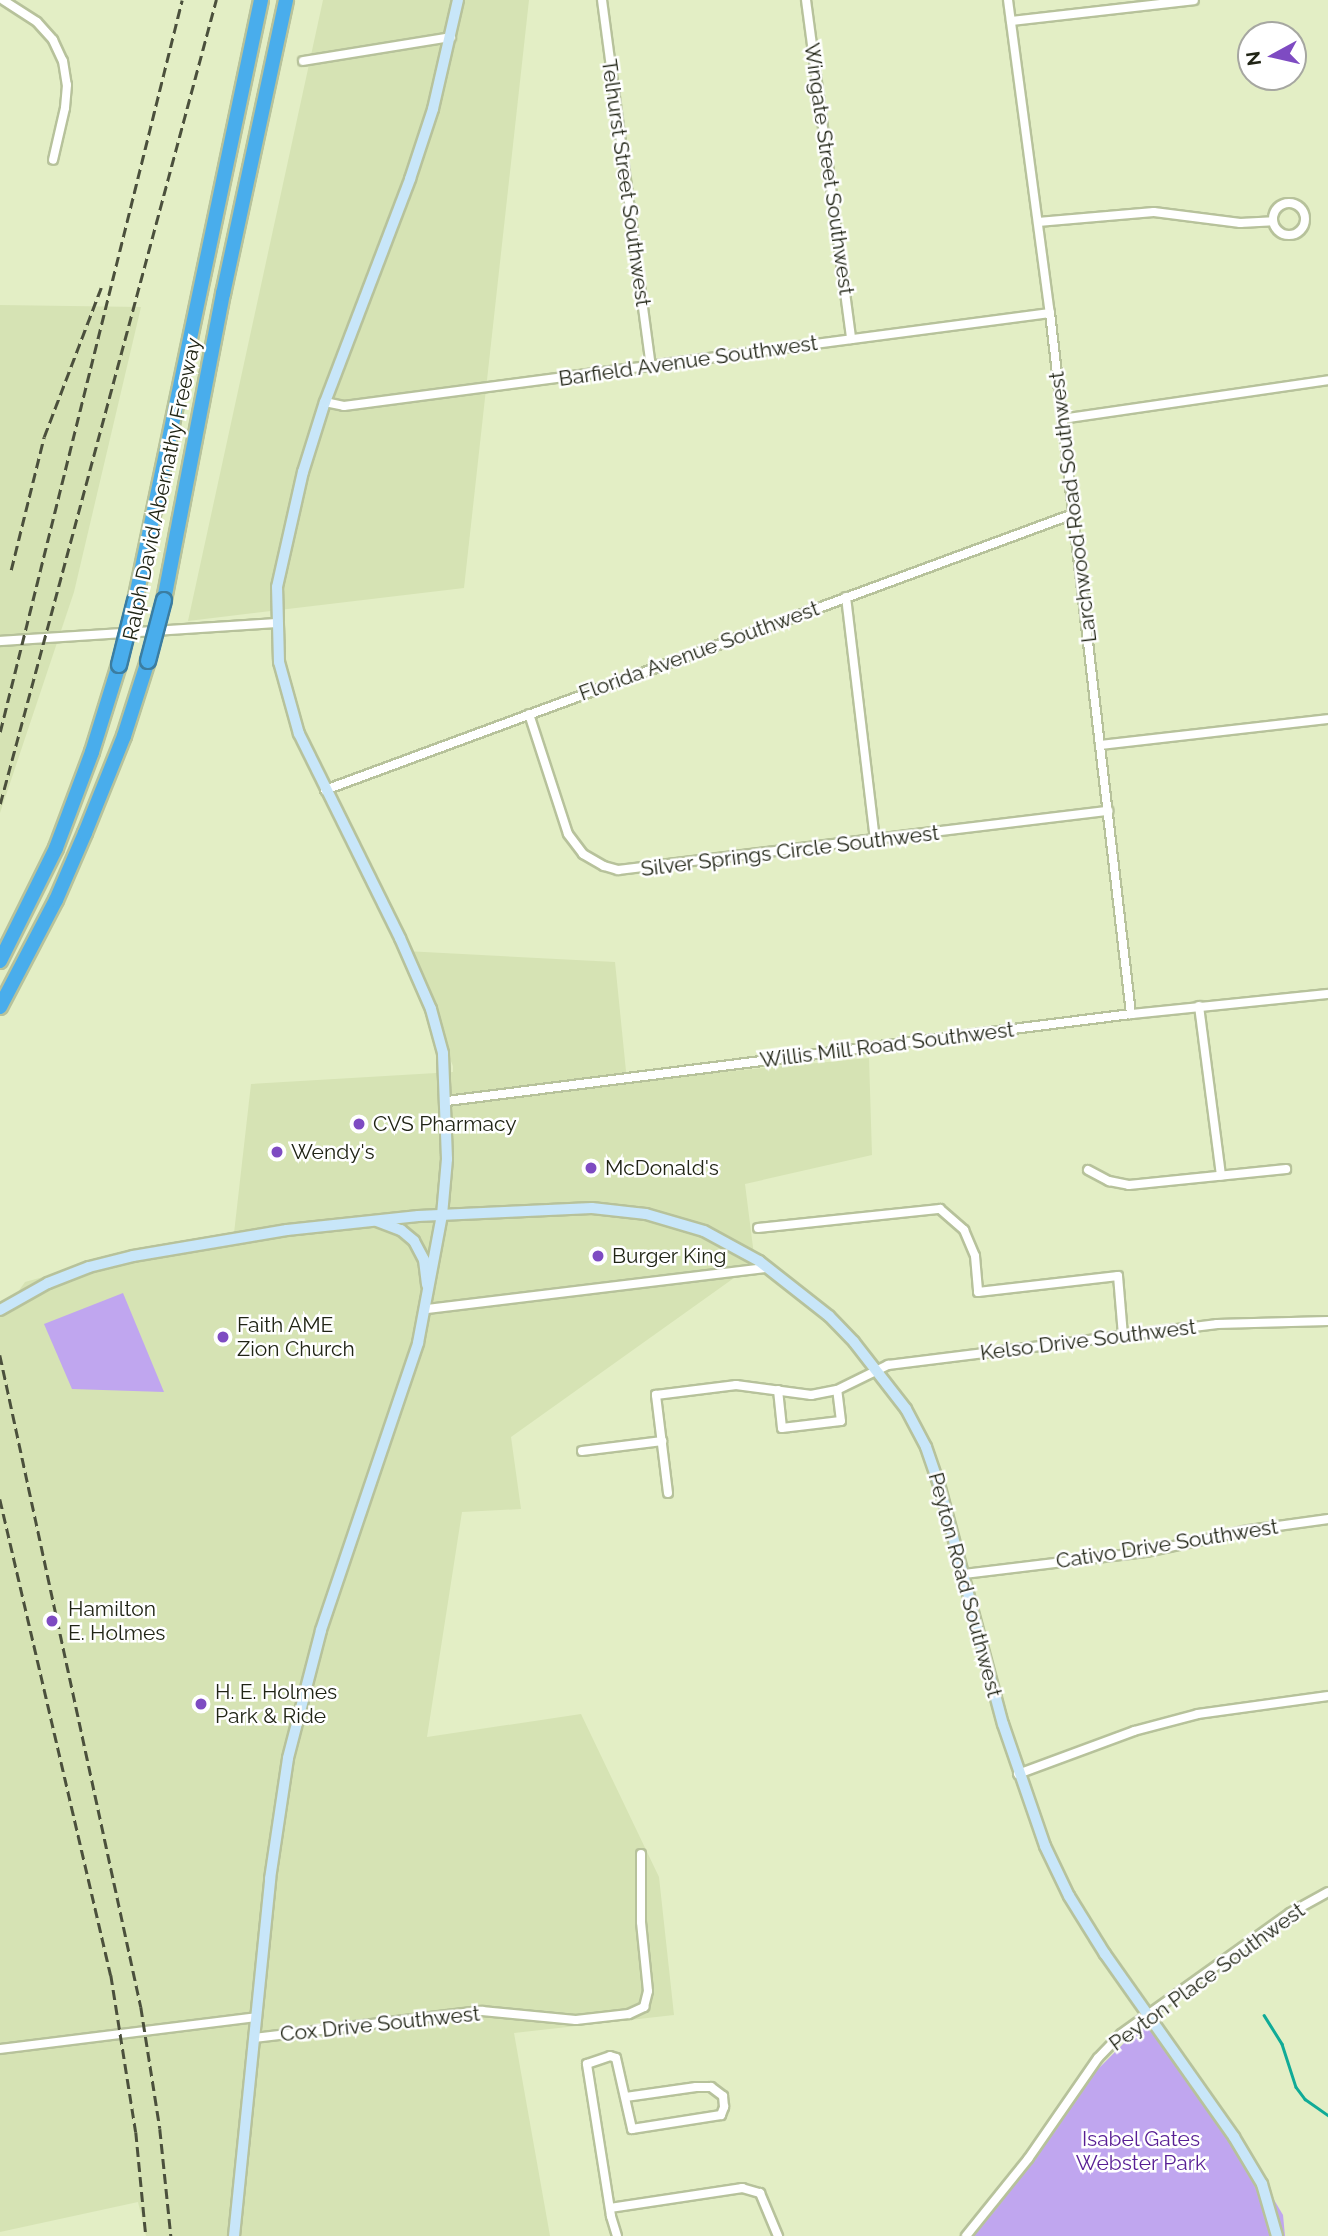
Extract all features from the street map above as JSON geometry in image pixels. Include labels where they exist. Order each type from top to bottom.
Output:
[{"type":"highway","name":"Ralph David Abernathy Freeway","points":[[0,961],[56,848],[92,752],[119,664],[135,601],[261,0]]},
{"type":"highway","name":"Ralph David Abernathy Freeway","points":[[0,1007],[28,956],[80,844],[124,736],[148,661],[164,600],[223,294],[286,0]]},
{"type":"main road","points":[[234,2236],[275,1840],[298,1715],[321,1630],[404,1392],[428,1303],[442,1215],[447,1161],[447,1101],[443,1053],[431,1009],[400,938],[325,790],[287,701],[275,623],[283,552],[303,472],[326,402],[410,179],[451,37],[458,0]]},
{"type":"main road","name":"Peyton Road Southwest","points":[[0,1310],[48,1283],[89,1267],[132,1256],[287,1230],[374,1219],[442,1215],[592,1208],[646,1214],[704,1231],[731,1244],[768,1268],[829,1316],[854,1342],[906,1409],[926,1447],[964,1574],[1018,1774],[1045,1846],[1069,1896],[1147,2014],[1234,2137],[1262,2184],[1277,2236]]},
{"type":"main road","points":[[374,1219],[401,1230],[414,1241],[424,1260],[428,1303]]},
{"type":"street","points":[[3,0],[37,22],[53,40],[63,61],[67,85],[53,160]]},
{"type":"street","name":"Telhurst Street Southwest","points":[[602,0],[651,366]]},
{"type":"street","name":"Wingate Street Southwest","points":[[806,0],[851,339]]},
{"type":"street","name":"Larchwood Road Southwest","points":[[1008,0],[1050,313],[1132,1014]]},
{"type":"street","points":[[1011,21],[1194,0]]},
{"type":"street","points":[[303,61],[451,37]]},
{"type":"street","points":[[1287,203],[1299,207],[1305,218],[1301,230],[1290,235],[1278,232],[1273,221],[1276,209],[1287,203]]},
{"type":"street","points":[[1038,222],[1154,212],[1240,223],[1273,221]]},
{"type":"street","name":"Barfield Avenue Southwest","points":[[326,402],[344,406],[1050,313]]},
{"type":"street","points":[[1062,419],[1328,380]]},
{"type":"street","name":"Florida Avenue Southwest","points":[[325,790],[1073,514]]},
{"type":"street","points":[[846,597],[875,840]]},
{"type":"street","points":[[0,640],[275,623]]},
{"type":"street","name":"Silver Springs Circle Southwest","points":[[529,714],[568,834],[583,854],[604,866],[633,870],[1108,811]]},
{"type":"street","points":[[1100,745],[1328,719]]},
{"type":"street","name":"Willis Mill Road Southwest","points":[[447,1101],[1132,1014],[1328,994]]},
{"type":"street","points":[[1199,1006],[1225,1175]]},
{"type":"street","points":[[1088,1170],[1109,1181],[1129,1185],[1286,1169]]},
{"type":"street","points":[[758,1228],[940,1209],[964,1230],[975,1256],[978,1292],[1118,1276],[1123,1335]]},
{"type":"street","points":[[428,1303],[768,1268]]},
{"type":"street","name":"Kelso Drive Southwest","points":[[874,1370],[1217,1324],[1328,1321]]},
{"type":"street","points":[[668,1493],[656,1395],[719,1386],[811,1395],[837,1390],[874,1370]]},
{"type":"street","points":[[778,1390],[782,1428],[841,1421],[837,1390]]},
{"type":"street","points":[[582,1451],[662,1441]]},
{"type":"street","name":"Cativo Drive Southwest","points":[[964,1574],[1146,1552],[1250,1530],[1328,1519]]},
{"type":"street","points":[[1018,1774],[1134,1731],[1198,1714],[1328,1696]]},
{"type":"street","name":"Cox Drive Southwest","points":[[254,2038],[482,2011],[576,2020],[629,2014],[644,2007],[648,1991],[641,1922],[641,1854]]},
{"type":"street","name":"Peyton Place Southwest","points":[[966,2236],[1028,2159],[1098,2059],[1121,2034],[1290,1913],[1328,1892]]},
{"type":"street","points":[[0,2049],[256,2017]]},
{"type":"street","points":[[617,2236],[587,2064],[610,2056],[616,2058],[632,2129],[721,2115],[724,2107],[723,2096],[711,2087],[626,2097]]},
{"type":"street","points":[[610,2208],[741,2188],[760,2193],[778,2236]]},
{"type":"shaded area","points":[[323,0],[529,0],[464,588],[188,621]]},
{"type":"shaded area","points":[[0,305],[141,307],[74,592],[0,813]]},
{"type":"shaded area","points":[[405,951],[615,962],[627,1081],[869,1058],[872,1155],[745,1184],[755,1263],[511,1437],[521,1509],[462,1512],[427,1737],[581,1714],[659,1877],[674,2015],[514,2033],[550,2236],[146,2236],[138,2202],[0,2232],[0,1317],[25,1282],[123,1255],[233,1242],[251,1084],[453,1072],[453,1066]]},
{"type":"green space","points":[[123,1293],[164,1392],[72,1389],[44,1324]]},
{"type":"green space","name":"Isabel Gates Webster Park","points":[[1151,2016],[1245,2151],[1283,2215],[1285,2236],[967,2236],[1090,2077]]},
{"type":"waterway","points":[[1264,2015],[1282,2044],[1296,2087],[1305,2099],[1328,2115]]},
{"type":"railway","points":[[0,732],[182,0]]},
{"type":"railway","points":[[0,804],[216,0]]},
{"type":"railway","points":[[11,570],[44,437],[101,288]]},
{"type":"railway","points":[[0,1355],[141,2007],[160,2129],[171,2236]]},
{"type":"railway","points":[[0,1499],[111,1975],[136,2132],[146,2236]]},
{"type":"place","name":"CVS Pharmacy","points":[[359,1124]]},
{"type":"place","name":"Wendy's","points":[[277,1152]]},
{"type":"place","name":"McDonald's","points":[[591,1168]]},
{"type":"place","name":"Burger King","points":[[598,1256]]},
{"type":"place","name":"Faith AME Zion Church","points":[[223,1337]]},
{"type":"place","name":"Hamilton E. Holmes","points":[[52,1621]]},
{"type":"place","name":"H. E. Holmes Park & Ride","points":[[201,1704]]}]
